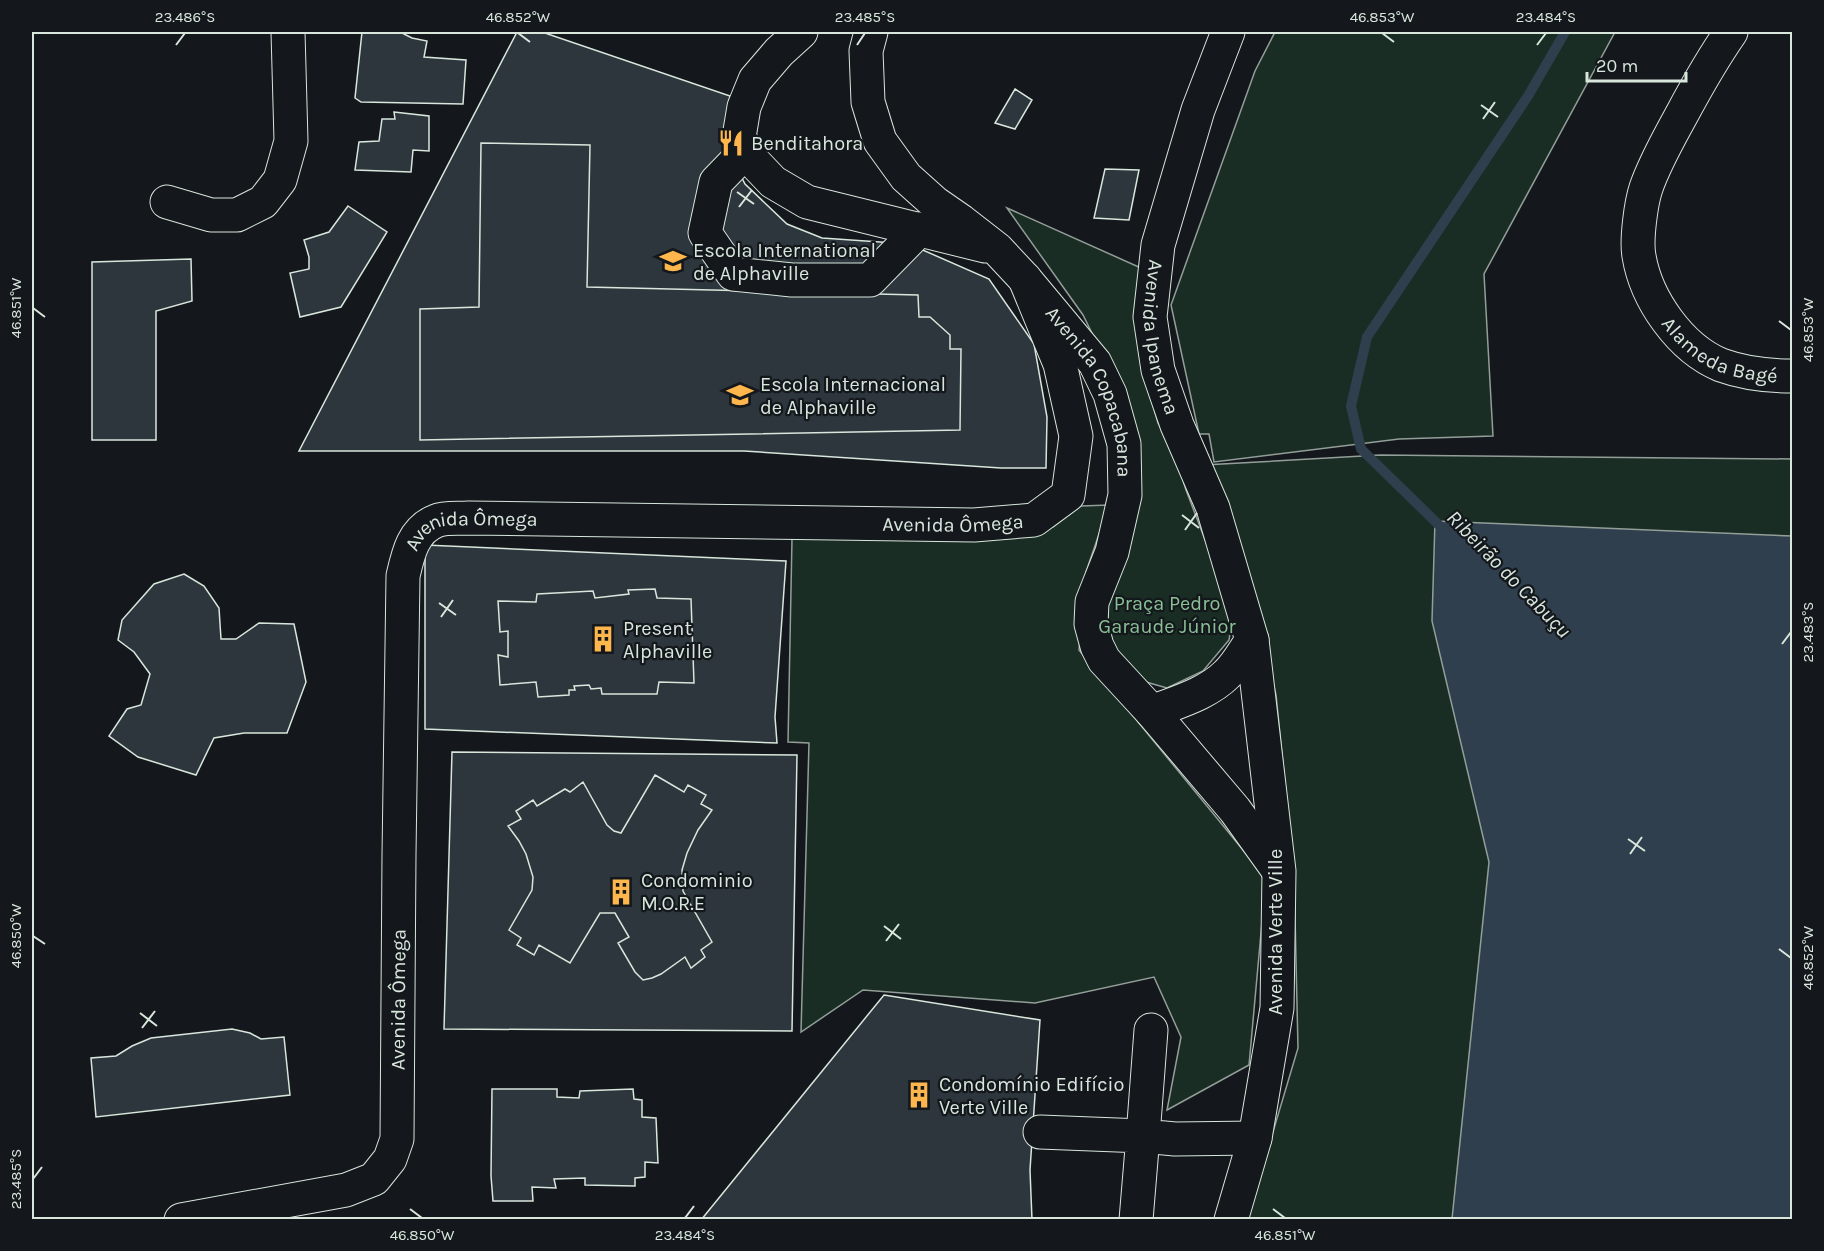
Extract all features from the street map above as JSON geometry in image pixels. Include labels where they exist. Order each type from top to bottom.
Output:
[{"type":"street","points":[[166,202],[211,215],[237,215],[263,202],[280,180],[291,141],[288,32]]},
{"type":"street","points":[[801,32],[756,80],[744,106],[739,137],[752,160],[773,182],[807,202],[997,249]]},
{"type":"street","name":"Avenida Copacabana","points":[[871,32],[866,51],[868,102],[879,141],[906,177],[935,203],[961,220],[997,249],[1025,279],[1095,363],[1110,394],[1124,444],[1125,495],[1112,552],[1092,602],[1091,624],[1097,646],[1104,660],[1152,711],[1235,810],[1279,871]]},
{"type":"street","name":"Avenida Ipanema","points":[[1228,32],[1198,110],[1158,245],[1150,317],[1158,370],[1177,425],[1213,508],[1252,640]]},
{"type":"street","name":"Alameda Bagé","points":[[1731,32],[1711,62],[1668,140],[1646,189],[1639,227],[1639,255],[1647,282],[1659,306],[1672,328],[1695,350],[1720,364],[1747,372],[1792,376]]},
{"type":"street","points":[[747,150],[716,182],[705,233],[733,274],[792,280],[870,280],[920,230]]},
{"type":"street","name":"Avenida Ômega","points":[[181,1220],[346,1190],[374,1179],[390,1159],[397,1138],[403,576],[409,551],[418,533],[436,521],[469,518],[974,525],[1034,520],[1068,495],[1076,436],[1060,364],[1025,279]]},
{"type":"street","points":[[1152,711],[1185,700],[1221,679],[1228,674],[1252,640]]},
{"type":"street","name":"Avenida Verte Ville","points":[[1231,1220],[1255,1138],[1277,1008],[1279,871],[1252,640]]},
{"type":"street","points":[[1136,1220],[1150,1030]]},
{"type":"street","points":[[1040,1132],[1175,1139],[1255,1138]]},
{"type":"green space","points":[[1275,32],[1615,32],[1484,274],[1493,436],[1399,439],[1214,462],[1209,434],[1199,434],[1171,305],[1255,71]]},
{"type":"green space","name":"Praça Pedro Garaude Júnior","points":[[1007,208],[1141,268],[1144,375],[1158,423],[1178,464],[1233,613],[1229,640],[1203,671],[1167,688],[1132,678],[1103,629],[1113,574],[1109,368],[1083,315]]},
{"type":"green space","points":[[1380,455],[1792,459],[1792,1219],[1247,1219],[1298,1048],[1294,871],[1276,695],[1242,554],[1204,465]]},
{"type":"green space","points":[[1109,505],[1086,572],[1079,650],[1266,878],[1249,1065],[1167,1110],[1181,1037],[1154,977],[1035,1003],[863,990],[801,1032],[809,743],[788,742],[792,539],[1053,527],[1081,506]]},
{"type":"water","points":[[1435,521],[1792,536],[1792,1219],[1452,1219],[1489,862],[1432,621]]},
{"type":"building","points":[[362,32],[400,32],[412,38],[427,41],[424,57],[466,60],[463,104],[361,102],[355,98]]},
{"type":"building","name":"Escola International de Alphaville","points":[[517,32],[542,32],[730,96],[726,118],[733,160],[745,184],[787,224],[822,238],[909,244],[989,279],[1034,344],[1047,417],[1046,468],[1001,468],[744,451],[299,451]]},
{"type":"building","points":[[1015,89],[1032,100],[1015,129],[995,123]]},
{"type":"building","points":[[394,112],[429,116],[429,151],[413,150],[411,172],[355,170],[359,142],[379,141],[382,119],[395,119]]},
{"type":"building","name":"Escola International de Alphaville","points":[[481,143],[590,145],[587,287],[918,295],[919,317],[930,317],[950,335],[950,349],[961,349],[960,430],[420,440],[420,309],[479,307]]},
{"type":"building","points":[[1105,169],[1139,170],[1129,220],[1094,218]]},
{"type":"building","points":[[348,206],[387,232],[341,307],[300,317],[290,273],[309,269],[309,257],[304,240],[329,232]]},
{"type":"building","points":[[191,259],[192,301],[156,311],[156,440],[92,440],[92,262]]},
{"type":"building","name":"Present Alphaville","points":[[425,545],[786,561],[775,717],[777,743],[425,729]]},
{"type":"building","points":[[184,574],[204,586],[219,608],[221,639],[236,639],[259,623],[294,624],[306,682],[287,733],[244,733],[214,738],[196,775],[138,757],[109,736],[127,709],[141,705],[150,674],[134,652],[118,640],[122,620],[154,584]]},
{"type":"building","points":[[655,589],[657,598],[691,599],[694,683],[659,682],[657,694],[602,694],[601,688],[591,689],[589,685],[574,686],[575,690],[569,690],[569,695],[538,697],[536,682],[500,685],[498,655],[508,657],[508,631],[500,632],[498,601],[536,602],[537,594],[593,591],[595,598],[629,594],[628,590]]},
{"type":"building","name":"Condominio M.O.R.E","points":[[452,752],[797,755],[792,1031],[444,1029]]},
{"type":"building","points":[[655,775],[684,792],[688,785],[706,795],[701,804],[712,810],[698,830],[682,870],[683,891],[712,942],[701,950],[705,957],[691,968],[685,957],[661,974],[643,980],[635,972],[618,943],[629,937],[615,913],[600,913],[570,963],[539,945],[534,955],[517,945],[521,938],[509,930],[532,890],[533,877],[526,854],[508,826],[521,819],[516,811],[533,800],[537,806],[565,789],[570,792],[583,782],[607,825],[621,833]]},
{"type":"building","name":"Condomínio Edifício Verte Ville","points":[[884,995],[1040,1020],[1030,1170],[1032,1220],[701,1220]]},
{"type":"building","points":[[232,1029],[250,1033],[261,1039],[284,1037],[290,1095],[96,1117],[91,1058],[116,1056],[151,1038]]},
{"type":"building","points":[[492,1089],[557,1089],[557,1097],[579,1098],[580,1091],[633,1089],[634,1099],[642,1100],[642,1117],[656,1118],[658,1163],[645,1162],[645,1177],[635,1178],[635,1186],[585,1185],[585,1178],[554,1179],[556,1188],[532,1187],[533,1201],[493,1201]]},
{"type":"waterway","name":"Ribeirão do Cabuçu","points":[[1444,530],[1361,449],[1351,406],[1367,337],[1528,96],[1565,32]]},
{"type":"place","name":"Benditahora","points":[[731,143]]},
{"type":"place","name":"Escola International de Alphaville","points":[[673,261]]},
{"type":"place","name":"Escola Internacional de Alphaville","points":[[740,395]]},
{"type":"place","name":"Present Alphaville","points":[[603,639]]},
{"type":"place","name":"Condominio M.O.R.E","points":[[621,892]]},
{"type":"place","name":"Condomínio Edifício Verte Ville","points":[[919,1095]]}]
